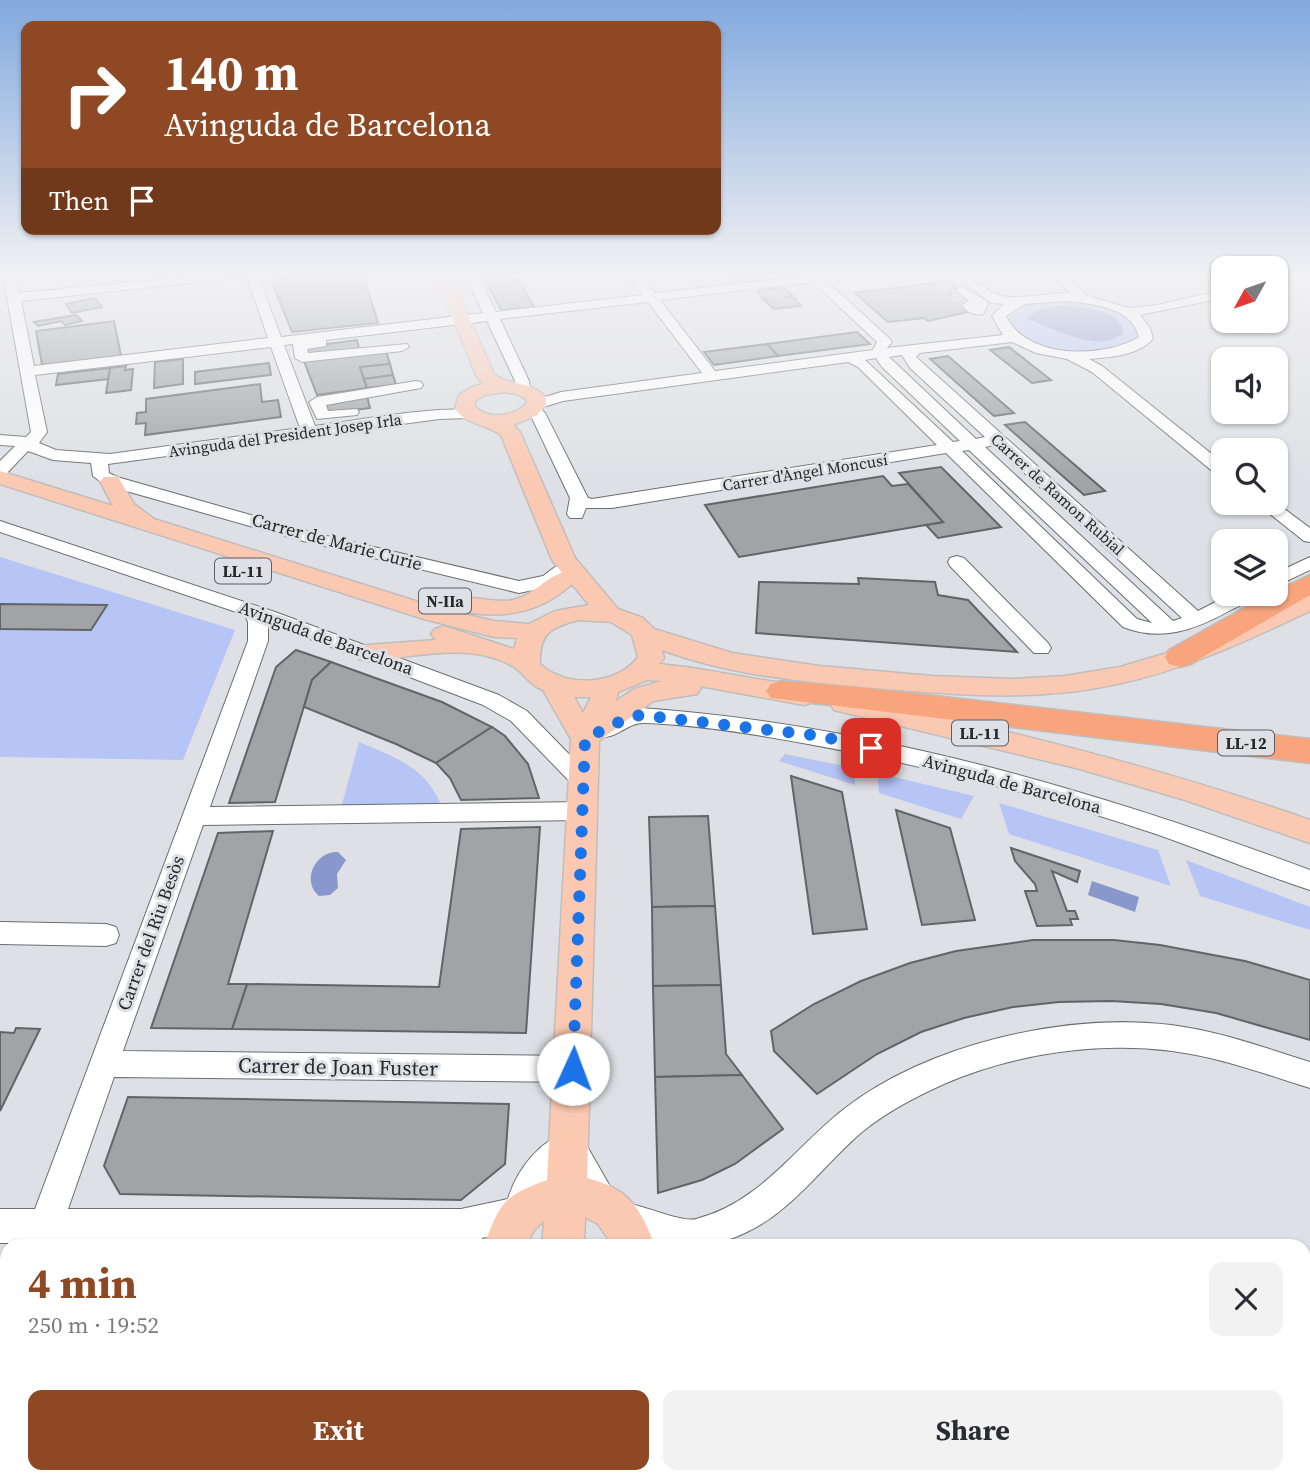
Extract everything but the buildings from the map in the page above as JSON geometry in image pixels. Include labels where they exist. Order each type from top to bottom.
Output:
[{"type":"highway","points":[[1180,657],[1310,583]]},
{"type":"highway","name":"LL-12","points":[[782,691],[856,697],[1310,751]]},
{"type":"main road","points":[[472,344],[489,384],[521,409],[563,570],[565,616]]},
{"type":"main road","points":[[489,384],[471,394],[466,408],[521,409]]},
{"type":"main road","points":[[107,466],[121,501],[131,514],[166,530]]},
{"type":"main road","name":"LL-11","points":[[0,477],[436,615],[494,629],[535,632]]},
{"type":"main road","name":"LL-11","points":[[0,493],[476,644],[528,663],[537,676],[554,685]]},
{"type":"main road","points":[[563,570],[609,614]]},
{"type":"main road","name":"N-IIa","points":[[319,577],[500,610],[528,605],[563,570]]},
{"type":"main road","points":[[528,663],[526,648],[535,632],[565,616],[594,612],[631,622],[646,635],[690,653],[739,665],[940,684],[1044,686],[1091,681],[1137,671],[1180,657],[1310,602]]},
{"type":"main road","points":[[554,685],[579,690],[605,689],[626,682],[641,671],[650,653],[646,635]]},
{"type":"main road","points":[[369,653],[476,644]]},
{"type":"main road","name":"LL-11","points":[[641,671],[782,691],[946,725],[1124,771],[1310,832]]},
{"type":"main road","points":[[554,685],[585,739]]},
{"type":"main road","points":[[585,739],[622,707],[650,691],[685,688],[782,691]]},
{"type":"main road","points":[[605,689],[605,695],[585,739],[569,1145],[606,1215]]},
{"type":"main road","points":[[514,1229],[538,1203],[606,1215]]},
{"type":"main road","points":[[573,1239],[606,1215]]},
{"type":"street","points":[[0,470],[21,447],[35,439],[39,432],[23,344]]},
{"type":"street","points":[[28,371],[248,344]]},
{"type":"street","points":[[276,344],[307,427]]},
{"type":"street","points":[[328,344],[299,346],[302,358],[377,344]]},
{"type":"street","points":[[505,344],[523,381],[521,409]]},
{"type":"street","points":[[687,344],[709,373]]},
{"type":"street","points":[[881,351],[884,344]]},
{"type":"street","points":[[521,409],[561,397],[924,344]]},
{"type":"street","points":[[521,409],[565,392],[881,351],[958,344]]},
{"type":"street","points":[[1033,344],[1099,363],[1211,461]]},
{"type":"street","points":[[1099,363],[1139,344]]},
{"type":"street","name":"Carrer de Ramon Rubial","points":[[916,349],[908,357],[1195,619]]},
{"type":"street","name":"Carrer de Ramon Rubial","points":[[881,351],[887,364],[1168,627]]},
{"type":"street","points":[[849,357],[863,364],[1130,623],[1144,628],[1168,627],[1195,619],[1222,606]]},
{"type":"street","points":[[394,415],[388,407],[324,416],[317,402],[416,385]]},
{"type":"street","name":"Avinguda del President Josep Irla","points":[[107,466],[307,427],[466,408]]},
{"type":"street","name":"Avinguda del President Josep Irla","points":[[21,447],[107,466],[466,408]]},
{"type":"street","points":[[521,409],[537,413],[578,507],[555,537]]},
{"type":"street","points":[[0,440],[21,447]]},
{"type":"street","name":"Carrer d'Àngel Moncusí","points":[[578,507],[998,440]]},
{"type":"street","name":"Carrer de Marie Curie","points":[[107,466],[309,537],[519,587],[549,581],[563,570]]},
{"type":"street","points":[[1281,515],[1310,537]]},
{"type":"street","name":"Avinguda de Barcelona","points":[[0,526],[290,624],[453,684],[506,708],[536,731],[584,797]]},
{"type":"street","points":[[957,562],[1041,648]]},
{"type":"street","points":[[1288,574],[1310,563]]},
{"type":"street","name":"Carrer del Riu Besòs","points":[[45,1226],[258,641],[258,622],[253,611]]},
{"type":"street","points":[[258,641],[290,624]]},
{"type":"street","name":"Avinguda de Barcelona","points":[[585,739],[627,718],[641,715],[820,736],[1003,778],[1220,845],[1310,880]]},
{"type":"street","points":[[194,816],[584,797]]},
{"type":"street","points":[[0,933],[106,935]]},
{"type":"street","points":[[691,1239],[751,1213],[786,1186],[850,1124],[882,1101],[930,1076],[1005,1050],[1049,1041],[1132,1034],[1217,1046],[1310,1075]]},
{"type":"street","name":"Carrer de Joan Fuster","points":[[103,1064],[573,1069]]},
{"type":"street","points":[[0,1226],[465,1236],[514,1229],[522,1197],[531,1183],[543,1168],[569,1145]]},
{"type":"street","points":[[606,1215],[680,1239]]},
{"type":"shaded area","points":[[1041,344],[1125,344],[1089,351]]},
{"type":"shaded area","points":[[0,557],[235,630],[183,760],[0,757]]},
{"type":"shaded area","points":[[359,742],[407,764],[426,780],[440,803],[341,808]]},
{"type":"shaded area","points":[[785,754],[854,768],[855,785],[779,761]]},
{"type":"shaded area","points":[[877,773],[974,796],[961,819],[879,793]]},
{"type":"shaded area","points":[[999,803],[1158,850],[1171,886],[1009,834]]},
{"type":"shaded area","points":[[338,852],[346,860],[337,874],[338,888],[330,895],[319,896],[311,883],[313,868],[323,856]]},
{"type":"shaded area","points":[[1186,860],[1310,907],[1310,930],[1200,896]]},
{"type":"shaded area","points":[[1092,881],[1139,897],[1135,912],[1088,895]]},
{"type":"route","points":[[573,1069],[585,739],[627,718],[641,715],[820,736],[871,748]]}]
